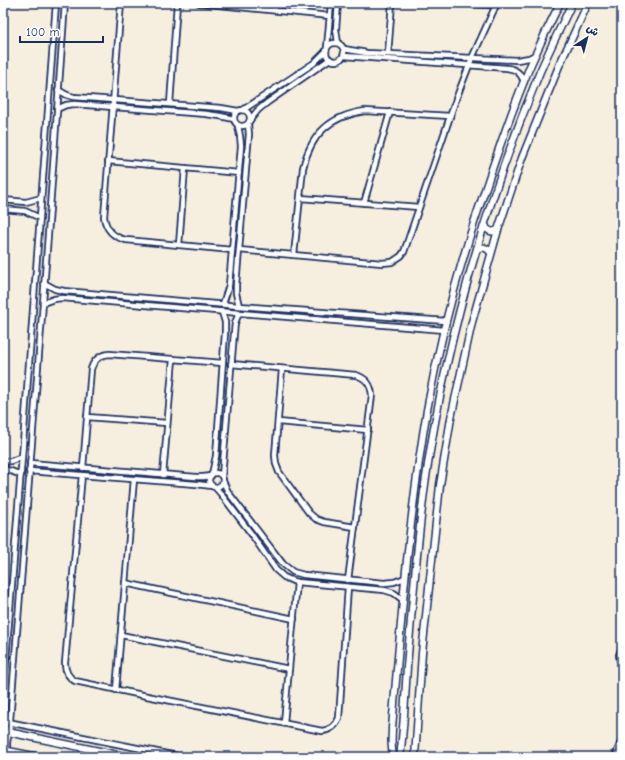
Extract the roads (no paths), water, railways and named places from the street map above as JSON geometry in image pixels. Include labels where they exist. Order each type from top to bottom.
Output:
[{"type":"main road","points":[[394,757],[391,746],[405,578],[416,481],[427,409],[444,330],[470,235],[498,150],[535,55],[560,3]]},
{"type":"main road","points":[[400,757],[417,554],[425,484],[437,414],[453,338],[484,225],[509,153],[534,86],[572,3]]},
{"type":"main road","points":[[415,757],[422,653],[440,485],[451,418],[472,322],[498,230],[522,158],[559,66],[588,3]]},
{"type":"main road","points":[[484,225],[490,231],[498,230]]},
{"type":"main road","points":[[477,249],[482,247],[491,253]]},
{"type":"main road","points":[[6,732],[128,757]]},
{"type":"main road","points":[[6,752],[39,757]]},
{"type":"street","points":[[3,697],[56,3]]},
{"type":"street","points":[[6,752],[6,732],[10,722],[39,355],[65,3]]},
{"type":"street","points":[[121,3],[104,217],[107,228],[115,236],[126,240],[232,250]]},
{"type":"street","points":[[170,104],[177,3]]},
{"type":"street","points":[[199,3],[330,16]]},
{"type":"street","points":[[274,10],[275,3]]},
{"type":"street","points":[[331,3],[326,54],[334,61],[338,61],[344,56],[512,68],[520,73],[524,82]]},
{"type":"street","points":[[338,3],[336,29],[338,43]]},
{"type":"street","points":[[388,54],[392,3]]},
{"type":"street","points":[[239,250],[382,263],[397,260],[404,252],[450,116],[469,65],[496,4],[447,3]]},
{"type":"street","points":[[223,304],[229,285],[239,173],[241,141],[238,126],[234,119],[235,113],[314,63],[331,44],[338,43],[343,46],[344,56]]},
{"type":"street","points":[[344,49],[388,54],[517,60],[535,55]]},
{"type":"street","points":[[238,126],[242,127],[249,122],[258,110],[268,102],[330,59]]},
{"type":"street","points":[[58,90],[64,94],[74,97],[246,111],[249,115],[249,134],[236,289],[239,306]]},
{"type":"street","points":[[57,109],[70,104],[206,114],[234,119]]},
{"type":"street","points":[[294,255],[303,168],[306,156],[313,141],[324,128],[343,116],[354,112],[364,111],[450,116]]},
{"type":"street","points":[[364,203],[390,112]]},
{"type":"street","points":[[108,161],[239,173]]},
{"type":"street","points":[[179,245],[185,168]]},
{"type":"street","points":[[3,200],[26,202],[42,198]]},
{"type":"street","points":[[300,198],[418,207]]},
{"type":"street","points":[[3,209],[25,211],[40,218]]},
{"type":"street","points":[[39,226],[48,227]]},
{"type":"street","points":[[44,283],[59,290],[239,306],[446,321]]},
{"type":"street","points":[[83,300],[84,292]]},
{"type":"street","points":[[43,303],[58,298],[444,330]]},
{"type":"street","points":[[175,300],[175,308]]},
{"type":"street","points":[[222,312],[225,327],[216,456],[209,482],[222,494],[280,574],[288,579],[297,582],[384,590],[394,593],[403,600]]},
{"type":"street","points":[[29,471],[213,487],[220,486],[222,479],[234,328],[240,313]]},
{"type":"street","points":[[83,468],[91,369],[98,358],[102,355],[109,354],[223,363]]},
{"type":"street","points":[[30,355],[39,355]]},
{"type":"street","points":[[163,474],[173,359]]},
{"type":"street","points":[[231,364],[356,375],[366,380],[370,384],[372,395],[348,580]]},
{"type":"street","points":[[282,369],[275,455],[279,472],[306,510],[313,516],[324,522],[355,527]]},
{"type":"street","points":[[87,417],[168,423]]},
{"type":"street","points":[[278,422],[368,430]]},
{"type":"street","points":[[3,462],[22,457]]},
{"type":"street","points":[[30,463],[200,477],[218,474],[228,492],[289,570],[301,575],[384,583],[394,582],[405,578]]},
{"type":"street","points":[[3,469],[21,475]]},
{"type":"street","points":[[82,475],[65,668],[69,676],[76,681],[322,731],[326,730],[335,726],[339,714],[348,587]]},
{"type":"street","points":[[116,690],[134,479]]},
{"type":"street","points":[[15,552],[23,553]]},
{"type":"street","points":[[284,723],[297,582]]},
{"type":"street","points":[[126,583],[294,619]]},
{"type":"street","points":[[121,635],[289,669]]},
{"type":"street","points":[[622,647],[619,655],[622,671]]},
{"type":"street","points":[[3,721],[182,757]]},
{"type":"street","points":[[615,757],[622,739]]}]
